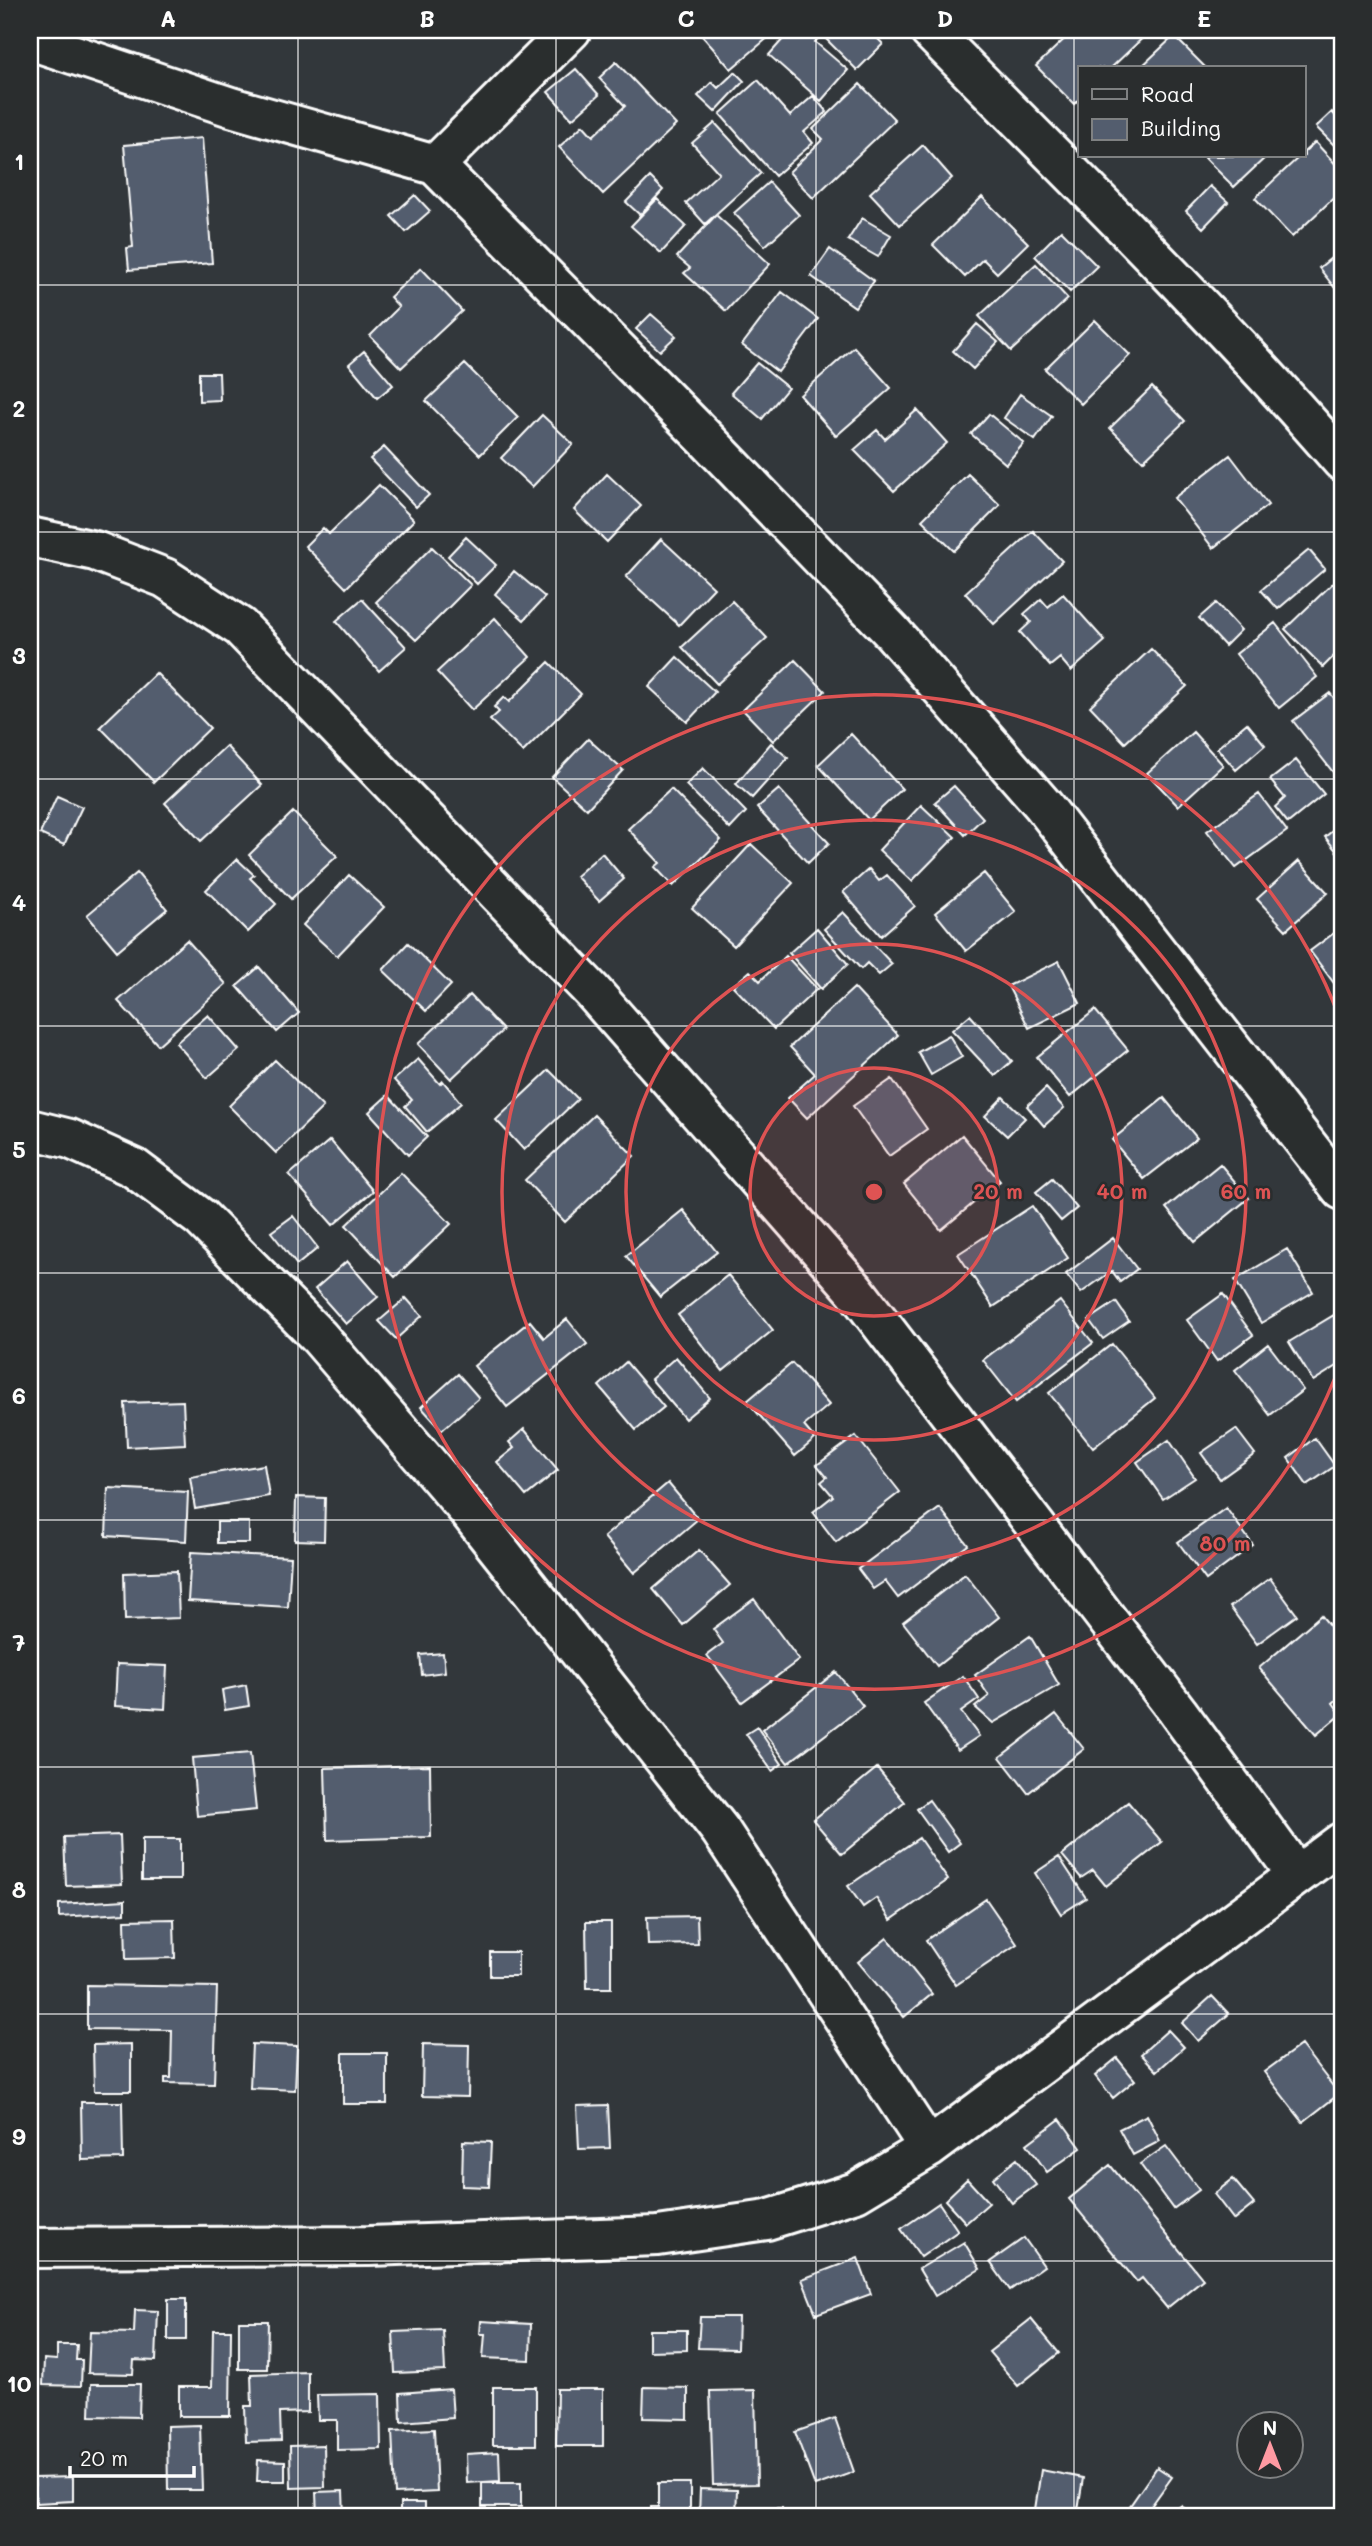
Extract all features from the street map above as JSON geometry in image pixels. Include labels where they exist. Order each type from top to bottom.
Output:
[{"type":"street","points":[[435,165],[571,30]]},
{"type":"street","points":[[929,30],[1133,235],[1298,410],[1342,461]]},
{"type":"street","points":[[30,40],[231,107],[435,165],[892,632],[1043,804],[1342,1189]]},
{"type":"street","points":[[30,537],[95,551],[165,578],[240,627],[592,991],[855,1290],[1178,1712],[1297,1875]]},
{"type":"street","points":[[30,1129],[70,1139],[134,1168],[201,1218],[319,1337],[466,1508],[720,1830],[929,2148]]},
{"type":"street","points":[[30,2248],[369,2246],[658,2236],[767,2220],[856,2192],[929,2148],[1342,1842]]},
{"type":"building","points":[[697,30],[777,30],[731,69]]},
{"type":"building","points":[[791,30],[825,30],[815,42],[848,70],[821,101],[769,55]]},
{"type":"building","points":[[834,30],[869,30],[883,44],[857,70],[825,38]]},
{"type":"building","points":[[1074,30],[1151,30],[1113,66],[1078,66],[1078,100],[1074,104],[1036,66]]},
{"type":"building","points":[[1174,36],[1204,66],[1142,66]]},
{"type":"building","points":[[616,62],[676,125],[603,194],[559,147],[583,125],[593,136],[625,106],[599,78]]},
{"type":"building","points":[[576,69],[599,95],[572,119],[548,92]]},
{"type":"building","points":[[735,72],[744,81],[715,112],[698,96],[712,82],[718,88]]},
{"type":"building","points":[[758,80],[790,116],[813,96],[827,112],[804,132],[813,143],[775,176],[720,114]]},
{"type":"building","points":[[860,84],[895,120],[813,198],[789,172],[823,139],[813,129]]},
{"type":"building","points":[[1332,112],[1342,123],[1342,153],[1316,127]]},
{"type":"building","points":[[715,123],[761,173],[705,224],[686,203],[719,173],[692,143]]},
{"type":"building","points":[[202,138],[212,263],[129,270],[127,248],[133,247],[124,145]]},
{"type":"building","points":[[1315,142],[1342,171],[1342,190],[1292,237],[1255,198],[1298,158],[1306,158],[1306,150]]},
{"type":"building","points":[[923,145],[952,178],[900,225],[870,193]]},
{"type":"building","points":[[1205,158],[1265,158],[1234,187]]},
{"type":"building","points":[[650,177],[663,190],[640,215],[626,202]]},
{"type":"building","points":[[769,182],[799,215],[765,246],[734,213]]},
{"type":"building","points":[[1210,186],[1228,202],[1203,228],[1186,211]]},
{"type":"building","points":[[415,195],[430,211],[406,232],[391,216]]},
{"type":"building","points":[[982,197],[1028,243],[997,273],[983,259],[965,277],[933,245]]},
{"type":"building","points":[[657,199],[686,226],[661,253],[631,226]]},
{"type":"building","points":[[716,215],[770,264],[726,311],[684,273],[690,268],[677,257]]},
{"type":"building","points":[[862,218],[891,235],[878,257],[848,240]]},
{"type":"building","points":[[1061,230],[1097,266],[1070,292],[1035,256]]},
{"type":"building","points":[[830,249],[874,281],[855,307],[811,276]]},
{"type":"building","points":[[1342,249],[1342,297],[1319,268]]},
{"type":"building","points":[[1036,264],[1068,299],[1011,351],[979,316]]},
{"type":"building","points":[[421,268],[462,311],[401,368],[370,336],[399,307],[390,297]]},
{"type":"building","points":[[782,292],[818,319],[778,372],[742,345]]},
{"type":"building","points":[[651,314],[676,336],[660,351],[636,329]]},
{"type":"building","points":[[1095,320],[1130,355],[1081,404],[1045,369]]},
{"type":"building","points":[[977,324],[998,342],[973,369],[953,351]]},
{"type":"building","points":[[854,347],[891,388],[836,436],[800,395]]},
{"type":"building","points":[[364,351],[393,385],[377,398],[349,364]]},
{"type":"building","points":[[757,363],[788,388],[762,419],[731,393]]},
{"type":"building","points":[[465,364],[518,417],[480,455],[426,401]]},
{"type":"building","points":[[199,373],[219,373],[220,400],[199,401]]},
{"type":"building","points":[[1152,387],[1185,421],[1143,461],[1110,428]]},
{"type":"building","points":[[1020,394],[1052,416],[1035,440],[1004,418]]},
{"type":"building","points":[[917,410],[947,443],[894,491],[854,450],[877,430],[885,439]]},
{"type":"building","points":[[989,414],[1024,443],[1006,464],[971,434]]},
{"type":"building","points":[[542,415],[573,444],[532,487],[501,458]]},
{"type":"building","points":[[384,447],[429,495],[416,507],[370,459]]},
{"type":"building","points":[[1230,455],[1268,505],[1213,548],[1174,498]]},
{"type":"building","points":[[607,474],[641,506],[607,542],[574,510]]},
{"type":"building","points":[[968,474],[1000,505],[954,551],[922,520]]},
{"type":"building","points":[[379,485],[414,520],[346,588],[305,546],[323,528],[329,534]]},
{"type":"building","points":[[1033,531],[1062,561],[994,624],[965,593]]},
{"type":"building","points":[[466,537],[496,565],[477,584],[448,556]]},
{"type":"building","points":[[661,539],[714,588],[679,625],[626,577]]},
{"type":"building","points":[[432,547],[471,585],[416,640],[376,602]]},
{"type":"building","points":[[1309,550],[1325,569],[1278,609],[1261,590]]},
{"type":"building","points":[[514,571],[545,597],[524,620],[495,594]]},
{"type":"building","points":[[1333,583],[1342,592],[1342,648],[1323,667],[1285,629]]},
{"type":"building","points":[[1063,594],[1105,641],[1071,671],[1060,658],[1050,666],[1020,632],[1031,622],[1024,614],[1041,599],[1048,607]]},
{"type":"building","points":[[362,599],[406,647],[379,671],[336,621]]},
{"type":"building","points":[[732,601],[767,638],[717,684],[682,647]]},
{"type":"building","points":[[1216,603],[1241,630],[1225,646],[1199,618]]},
{"type":"building","points":[[495,618],[530,657],[472,710],[437,672]]},
{"type":"building","points":[[1275,623],[1317,677],[1279,708],[1236,654]]},
{"type":"building","points":[[1151,649],[1187,686],[1125,743],[1090,706]]},
{"type":"building","points":[[677,657],[715,692],[687,722],[649,687]]},
{"type":"building","points":[[795,660],[825,691],[773,741],[743,710]]},
{"type":"building","points":[[549,662],[581,694],[523,752],[490,720],[499,712],[494,707],[504,697],[509,702]]},
{"type":"building","points":[[156,673],[210,728],[154,782],[100,727]]},
{"type":"building","points":[[1330,693],[1342,708],[1342,772],[1336,776],[1293,721]]},
{"type":"building","points":[[1247,723],[1265,745],[1236,770],[1217,748]]},
{"type":"building","points":[[1193,732],[1223,765],[1178,806],[1147,773]]},
{"type":"building","points":[[851,734],[902,789],[869,820],[818,765]]},
{"type":"building","points":[[588,739],[623,770],[587,809],[552,777]]},
{"type":"building","points":[[771,743],[788,758],[752,798],[736,784]]},
{"type":"building","points":[[226,746],[262,785],[201,841],[165,803]]},
{"type":"building","points":[[1296,760],[1324,794],[1288,823],[1275,807],[1285,798],[1270,780]]},
{"type":"building","points":[[703,768],[746,812],[730,829],[686,785]]},
{"type":"building","points":[[954,786],[983,818],[965,835],[935,802]]},
{"type":"building","points":[[671,789],[721,840],[673,886],[655,867],[660,863],[628,829]]},
{"type":"building","points":[[779,789],[829,843],[808,863],[757,808]]},
{"type":"building","points":[[1259,794],[1287,831],[1236,868],[1207,831]]},
{"type":"building","points":[[57,796],[82,807],[64,845],[40,834]]},
{"type":"building","points":[[921,805],[955,837],[912,881],[879,850]]},
{"type":"building","points":[[293,812],[337,856],[291,899],[249,855]]},
{"type":"building","points":[[1342,823],[1342,858],[1325,837]]},
{"type":"building","points":[[751,844],[793,883],[734,946],[692,908]]},
{"type":"building","points":[[602,853],[624,879],[599,901],[576,876]]},
{"type":"building","points":[[237,859],[254,875],[250,878],[276,904],[248,932],[206,890]]},
{"type":"building","points":[[1299,861],[1328,893],[1286,930],[1257,899]]},
{"type":"building","points":[[869,869],[879,881],[887,875],[915,906],[881,936],[843,892]]},
{"type":"building","points":[[137,873],[167,909],[117,951],[87,915]]},
{"type":"building","points":[[984,873],[1016,912],[966,951],[935,913]]},
{"type":"building","points":[[349,875],[384,907],[337,956],[303,925]]},
{"type":"building","points":[[843,912],[892,964],[879,975],[867,963],[861,969],[824,929]]},
{"type":"building","points":[[1342,927],[1342,994],[1310,951]]},
{"type":"building","points":[[817,928],[848,964],[821,989],[789,953]]},
{"type":"building","points":[[187,940],[226,984],[158,1045],[118,1001]]},
{"type":"building","points":[[408,943],[451,985],[426,1011],[383,970]]},
{"type":"building","points":[[786,956],[817,989],[774,1029],[733,986],[750,971],[760,981]]},
{"type":"building","points":[[1059,961],[1080,1003],[1029,1028],[1008,986]]},
{"type":"building","points":[[259,967],[299,1013],[277,1032],[237,986]]},
{"type":"building","points":[[854,988],[898,1035],[807,1118],[788,1098],[815,1074],[790,1047]]},
{"type":"building","points":[[470,995],[503,1030],[451,1079],[418,1044]]},
{"type":"building","points":[[1095,1010],[1128,1050],[1070,1097],[1037,1057]]},
{"type":"building","points":[[208,1015],[239,1050],[207,1078],[176,1043]]},
{"type":"building","points":[[970,1015],[1012,1061],[995,1076],[952,1030]]},
{"type":"building","points":[[949,1035],[962,1057],[931,1075],[918,1052]]},
{"type":"building","points":[[418,1059],[440,1084],[443,1081],[461,1103],[427,1132],[405,1106],[412,1100],[394,1080]]},
{"type":"building","points":[[275,1060],[323,1107],[276,1153],[229,1106]]},
{"type":"building","points":[[549,1070],[578,1099],[524,1150],[496,1120]]},
{"type":"building","points":[[892,1079],[927,1129],[889,1156],[853,1106]]},
{"type":"building","points":[[1046,1088],[1064,1108],[1044,1126],[1027,1106]]},
{"type":"building","points":[[388,1095],[427,1137],[408,1155],[369,1112]]},
{"type":"building","points":[[1003,1097],[1025,1118],[1007,1136],[985,1116]]},
{"type":"building","points":[[1164,1098],[1197,1138],[1144,1179],[1112,1140]]},
{"type":"building","points":[[594,1115],[634,1156],[565,1222],[525,1180]]},
{"type":"building","points":[[962,1135],[1000,1181],[941,1230],[904,1184]]},
{"type":"building","points":[[330,1140],[373,1191],[333,1225],[289,1175]]},
{"type":"building","points":[[1220,1164],[1249,1198],[1195,1242],[1166,1208]]},
{"type":"building","points":[[401,1173],[451,1224],[395,1277],[346,1225]]},
{"type":"building","points":[[1052,1179],[1077,1208],[1061,1221],[1036,1192]]},
{"type":"building","points":[[1032,1206],[1068,1258],[993,1307],[958,1254]]},
{"type":"building","points":[[683,1210],[717,1252],[660,1297],[626,1256]]},
{"type":"building","points":[[293,1216],[318,1248],[297,1265],[271,1232]]},
{"type":"building","points":[[1113,1238],[1137,1269],[1120,1282],[1112,1271],[1081,1293],[1066,1274]]},
{"type":"building","points":[[1287,1249],[1313,1292],[1261,1323],[1235,1280]]},
{"type":"building","points":[[347,1261],[378,1297],[346,1324],[315,1289]]},
{"type":"building","points":[[728,1275],[773,1330],[723,1371],[678,1315]]},
{"type":"building","points":[[1223,1294],[1253,1335],[1217,1361],[1187,1320]]},
{"type":"building","points":[[406,1298],[422,1316],[396,1339],[379,1321]]},
{"type":"building","points":[[1060,1301],[1093,1343],[1016,1402],[983,1360]]},
{"type":"building","points":[[1116,1302],[1129,1321],[1103,1339],[1089,1320]]},
{"type":"building","points":[[1334,1315],[1342,1330],[1342,1363],[1313,1381],[1289,1342]]},
{"type":"building","points":[[567,1319],[587,1344],[507,1407],[474,1366],[530,1321],[544,1338]]},
{"type":"building","points":[[1112,1344],[1155,1398],[1093,1448],[1049,1393]]},
{"type":"building","points":[[1268,1344],[1303,1390],[1270,1415],[1235,1370]]},
{"type":"building","points":[[676,1357],[710,1398],[685,1419],[651,1379]]},
{"type":"building","points":[[626,1362],[664,1407],[636,1430],[599,1386]]},
{"type":"building","points":[[792,1363],[829,1405],[804,1426],[815,1439],[795,1456],[747,1401]]},
{"type":"building","points":[[458,1374],[479,1398],[442,1430],[421,1407]]},
{"type":"building","points":[[183,1401],[185,1444],[127,1447],[125,1403]]},
{"type":"building","points":[[524,1429],[558,1470],[526,1496],[497,1462],[514,1448],[509,1442]]},
{"type":"building","points":[[1236,1429],[1255,1454],[1220,1479],[1201,1453]]},
{"type":"building","points":[[856,1436],[900,1492],[836,1542],[813,1512],[833,1496],[821,1482],[827,1477],[817,1465]]},
{"type":"building","points":[[1315,1438],[1335,1466],[1307,1485],[1288,1458]]},
{"type":"building","points":[[1169,1440],[1195,1478],[1163,1499],[1137,1462]]},
{"type":"building","points":[[264,1465],[269,1496],[195,1509],[190,1477]]},
{"type":"building","points":[[668,1483],[698,1519],[634,1573],[604,1537]]},
{"type":"building","points":[[108,1488],[188,1492],[186,1541],[106,1536]]},
{"type":"building","points":[[296,1497],[325,1498],[324,1541],[295,1540]]},
{"type":"building","points":[[940,1508],[968,1545],[898,1598],[885,1581],[873,1589],[858,1569]]},
{"type":"building","points":[[1226,1508],[1253,1545],[1206,1580],[1178,1542]]},
{"type":"building","points":[[217,1522],[249,1522],[249,1543],[217,1543]]},
{"type":"building","points":[[699,1550],[730,1585],[683,1625],[653,1589]]},
{"type":"building","points":[[191,1552],[291,1557],[288,1607],[188,1601]]},
{"type":"building","points":[[177,1571],[179,1618],[125,1620],[124,1573]]},
{"type":"building","points":[[965,1574],[999,1617],[937,1666],[903,1622]]},
{"type":"building","points":[[1270,1578],[1297,1615],[1257,1644],[1230,1607]]},
{"type":"building","points":[[754,1599],[799,1660],[742,1702],[707,1655],[723,1643],[713,1629]]},
{"type":"building","points":[[1321,1615],[1342,1641],[1342,1695],[1333,1703],[1341,1714],[1316,1735],[1259,1668]]},
{"type":"building","points":[[1030,1636],[1059,1685],[993,1723],[975,1707],[989,1696],[975,1675]]},
{"type":"building","points":[[443,1653],[445,1672],[422,1675],[420,1655]]},
{"type":"building","points":[[117,1664],[167,1666],[165,1709],[115,1706]]},
{"type":"building","points":[[836,1672],[863,1706],[788,1763],[762,1730]]},
{"type":"building","points":[[963,1676],[979,1699],[961,1712],[979,1736],[958,1750],[924,1703]]},
{"type":"building","points":[[246,1685],[249,1706],[225,1710],[222,1690]]},
{"type":"building","points":[[1056,1714],[1084,1749],[1028,1793],[1000,1757]]},
{"type":"building","points":[[757,1727],[782,1764],[772,1771],[746,1734]]},
{"type":"building","points":[[250,1753],[256,1810],[197,1816],[192,1758]]},
{"type":"building","points":[[430,1765],[431,1837],[327,1840],[325,1768]]},
{"type":"building","points":[[877,1768],[905,1802],[842,1854],[813,1820]]},
{"type":"building","points":[[929,1800],[960,1843],[948,1852],[917,1809]]},
{"type":"building","points":[[1128,1802],[1162,1842],[1106,1886],[1093,1870],[1081,1878],[1062,1855]]},
{"type":"building","points":[[120,1835],[122,1884],[66,1886],[64,1837]]},
{"type":"building","points":[[919,1838],[948,1880],[891,1920],[876,1898],[863,1907],[848,1886]]},
{"type":"building","points":[[142,1839],[180,1839],[180,1880],[142,1880]]},
{"type":"building","points":[[1059,1857],[1086,1898],[1061,1914],[1035,1873]]},
{"type":"building","points":[[986,1899],[1017,1944],[956,1985],[926,1940]]},
{"type":"building","points":[[125,1900],[125,1913],[59,1917],[59,1904]]},
{"type":"building","points":[[697,1916],[698,1944],[648,1945],[647,1917]]},
{"type":"building","points":[[174,1919],[175,1958],[126,1959],[125,1920]]},
{"type":"building","points":[[586,1922],[611,1922],[611,1988],[587,1988]]},
{"type":"building","points":[[887,1938],[932,1994],[904,2017],[858,1962]]},
{"type":"building","points":[[490,1952],[518,1952],[518,1976],[490,1976]]},
{"type":"building","points":[[87,1985],[217,1987],[214,2084],[165,2083],[165,2078],[171,2078],[172,2030],[87,2029]]},
{"type":"building","points":[[1212,1996],[1229,2014],[1198,2041],[1182,2023]]},
{"type":"building","points":[[1168,2030],[1184,2047],[1157,2071],[1141,2054]]},
{"type":"building","points":[[131,2044],[131,2091],[94,2091],[93,2045]]},
{"type":"building","points":[[252,2044],[297,2046],[295,2090],[250,2088]]},
{"type":"building","points":[[423,2044],[469,2045],[468,2097],[422,2096]]},
{"type":"building","points":[[1301,2045],[1339,2094],[1303,2122],[1264,2072]]},
{"type":"building","points":[[343,2053],[387,2053],[387,2104],[343,2104]]},
{"type":"building","points":[[1117,2058],[1135,2080],[1113,2098],[1095,2076]]},
{"type":"building","points":[[81,2102],[122,2102],[123,2159],[82,2160]]},
{"type":"building","points":[[608,2105],[610,2148],[579,2149],[577,2106]]},
{"type":"building","points":[[1147,2115],[1160,2141],[1133,2155],[1119,2129]]},
{"type":"building","points":[[1060,2119],[1081,2148],[1047,2172],[1027,2144]]},
{"type":"building","points":[[463,2141],[491,2142],[489,2187],[462,2186]]},
{"type":"building","points":[[1166,2146],[1199,2190],[1173,2209],[1140,2164]]},
{"type":"building","points":[[1017,2159],[1036,2185],[1012,2203],[993,2178]]},
{"type":"building","points":[[1110,2165],[1203,2279],[1167,2308],[1142,2278],[1137,2282],[1069,2199]]},
{"type":"building","points":[[967,2179],[989,2203],[966,2223],[945,2200]]},
{"type":"building","points":[[1233,2179],[1254,2204],[1234,2220],[1214,2194]]},
{"type":"building","points":[[939,2203],[958,2231],[921,2257],[901,2229]]},
{"type":"building","points":[[1024,2238],[1044,2266],[1010,2290],[990,2262]]},
{"type":"building","points":[[964,2242],[980,2269],[935,2296],[919,2269]]},
{"type":"building","points":[[858,2258],[871,2294],[816,2314],[802,2279]]},
{"type":"building","points":[[168,2299],[186,2299],[186,2340],[168,2340]]},
{"type":"building","points":[[135,2310],[158,2311],[156,2361],[134,2360],[133,2374],[88,2373],[90,2332],[134,2333]]},
{"type":"building","points":[[700,2317],[738,2317],[737,2349],[698,2348]]},
{"type":"building","points":[[1031,2319],[1059,2353],[1018,2386],[989,2352]]},
{"type":"building","points":[[239,2321],[268,2321],[267,2369],[239,2369]]},
{"type":"building","points":[[481,2321],[531,2324],[530,2360],[483,2358],[485,2334],[480,2334]]},
{"type":"building","points":[[213,2330],[231,2330],[230,2416],[179,2416],[179,2387],[212,2387]]},
{"type":"building","points":[[443,2330],[445,2371],[395,2373],[393,2332]]},
{"type":"building","points":[[649,2330],[687,2330],[687,2350],[649,2351]]},
{"type":"building","points":[[57,2345],[77,2345],[76,2360],[82,2360],[81,2386],[43,2385],[44,2359],[57,2360]]},
{"type":"building","points":[[308,2372],[308,2412],[280,2413],[281,2441],[246,2442],[245,2406],[252,2406],[251,2374]]},
{"type":"building","points":[[91,2384],[140,2384],[139,2417],[90,2416]]},
{"type":"building","points":[[493,2387],[536,2387],[536,2445],[493,2445]]},
{"type":"building","points":[[644,2387],[688,2388],[688,2419],[643,2418]]},
{"type":"building","points":[[451,2389],[453,2418],[401,2422],[400,2393]]},
{"type":"building","points":[[557,2389],[603,2389],[603,2446],[556,2446]]},
{"type":"building","points":[[755,2390],[757,2484],[713,2485],[710,2391]]},
{"type":"building","points":[[380,2394],[381,2449],[337,2450],[337,2420],[318,2420],[317,2395]]},
{"type":"building","points":[[835,2418],[854,2472],[815,2486],[795,2432]]},
{"type":"building","points":[[200,2425],[202,2490],[168,2490],[167,2426]]},
{"type":"building","points":[[434,2429],[437,2492],[395,2494],[392,2431]]},
{"type":"building","points":[[324,2445],[325,2487],[291,2488],[290,2446]]},
{"type":"building","points":[[499,2452],[500,2481],[467,2483],[466,2454]]},
{"type":"building","points":[[258,2460],[285,2461],[285,2481],[257,2481]]},
{"type":"building","points":[[1157,2467],[1172,2477],[1144,2516],[1130,2516],[1125,2513]]},
{"type":"building","points":[[1041,2470],[1083,2478],[1077,2516],[1034,2516]]},
{"type":"building","points":[[73,2477],[73,2501],[36,2503],[34,2478]]},
{"type":"building","points":[[482,2483],[521,2483],[521,2507],[482,2507]]},
{"type":"building","points":[[658,2483],[690,2483],[690,2516],[651,2516],[651,2507],[658,2507]]},
{"type":"building","points":[[700,2489],[737,2490],[736,2516],[699,2516]]},
{"type":"building","points":[[343,2491],[344,2516],[317,2516],[316,2492]]},
{"type":"building","points":[[400,2503],[425,2503],[425,2516],[400,2516]]},
{"type":"building","points":[[1182,2505],[1189,2516],[1167,2516]]},
{"type":"building","points":[[746,2508],[782,2508],[782,2516],[746,2516]]}]
